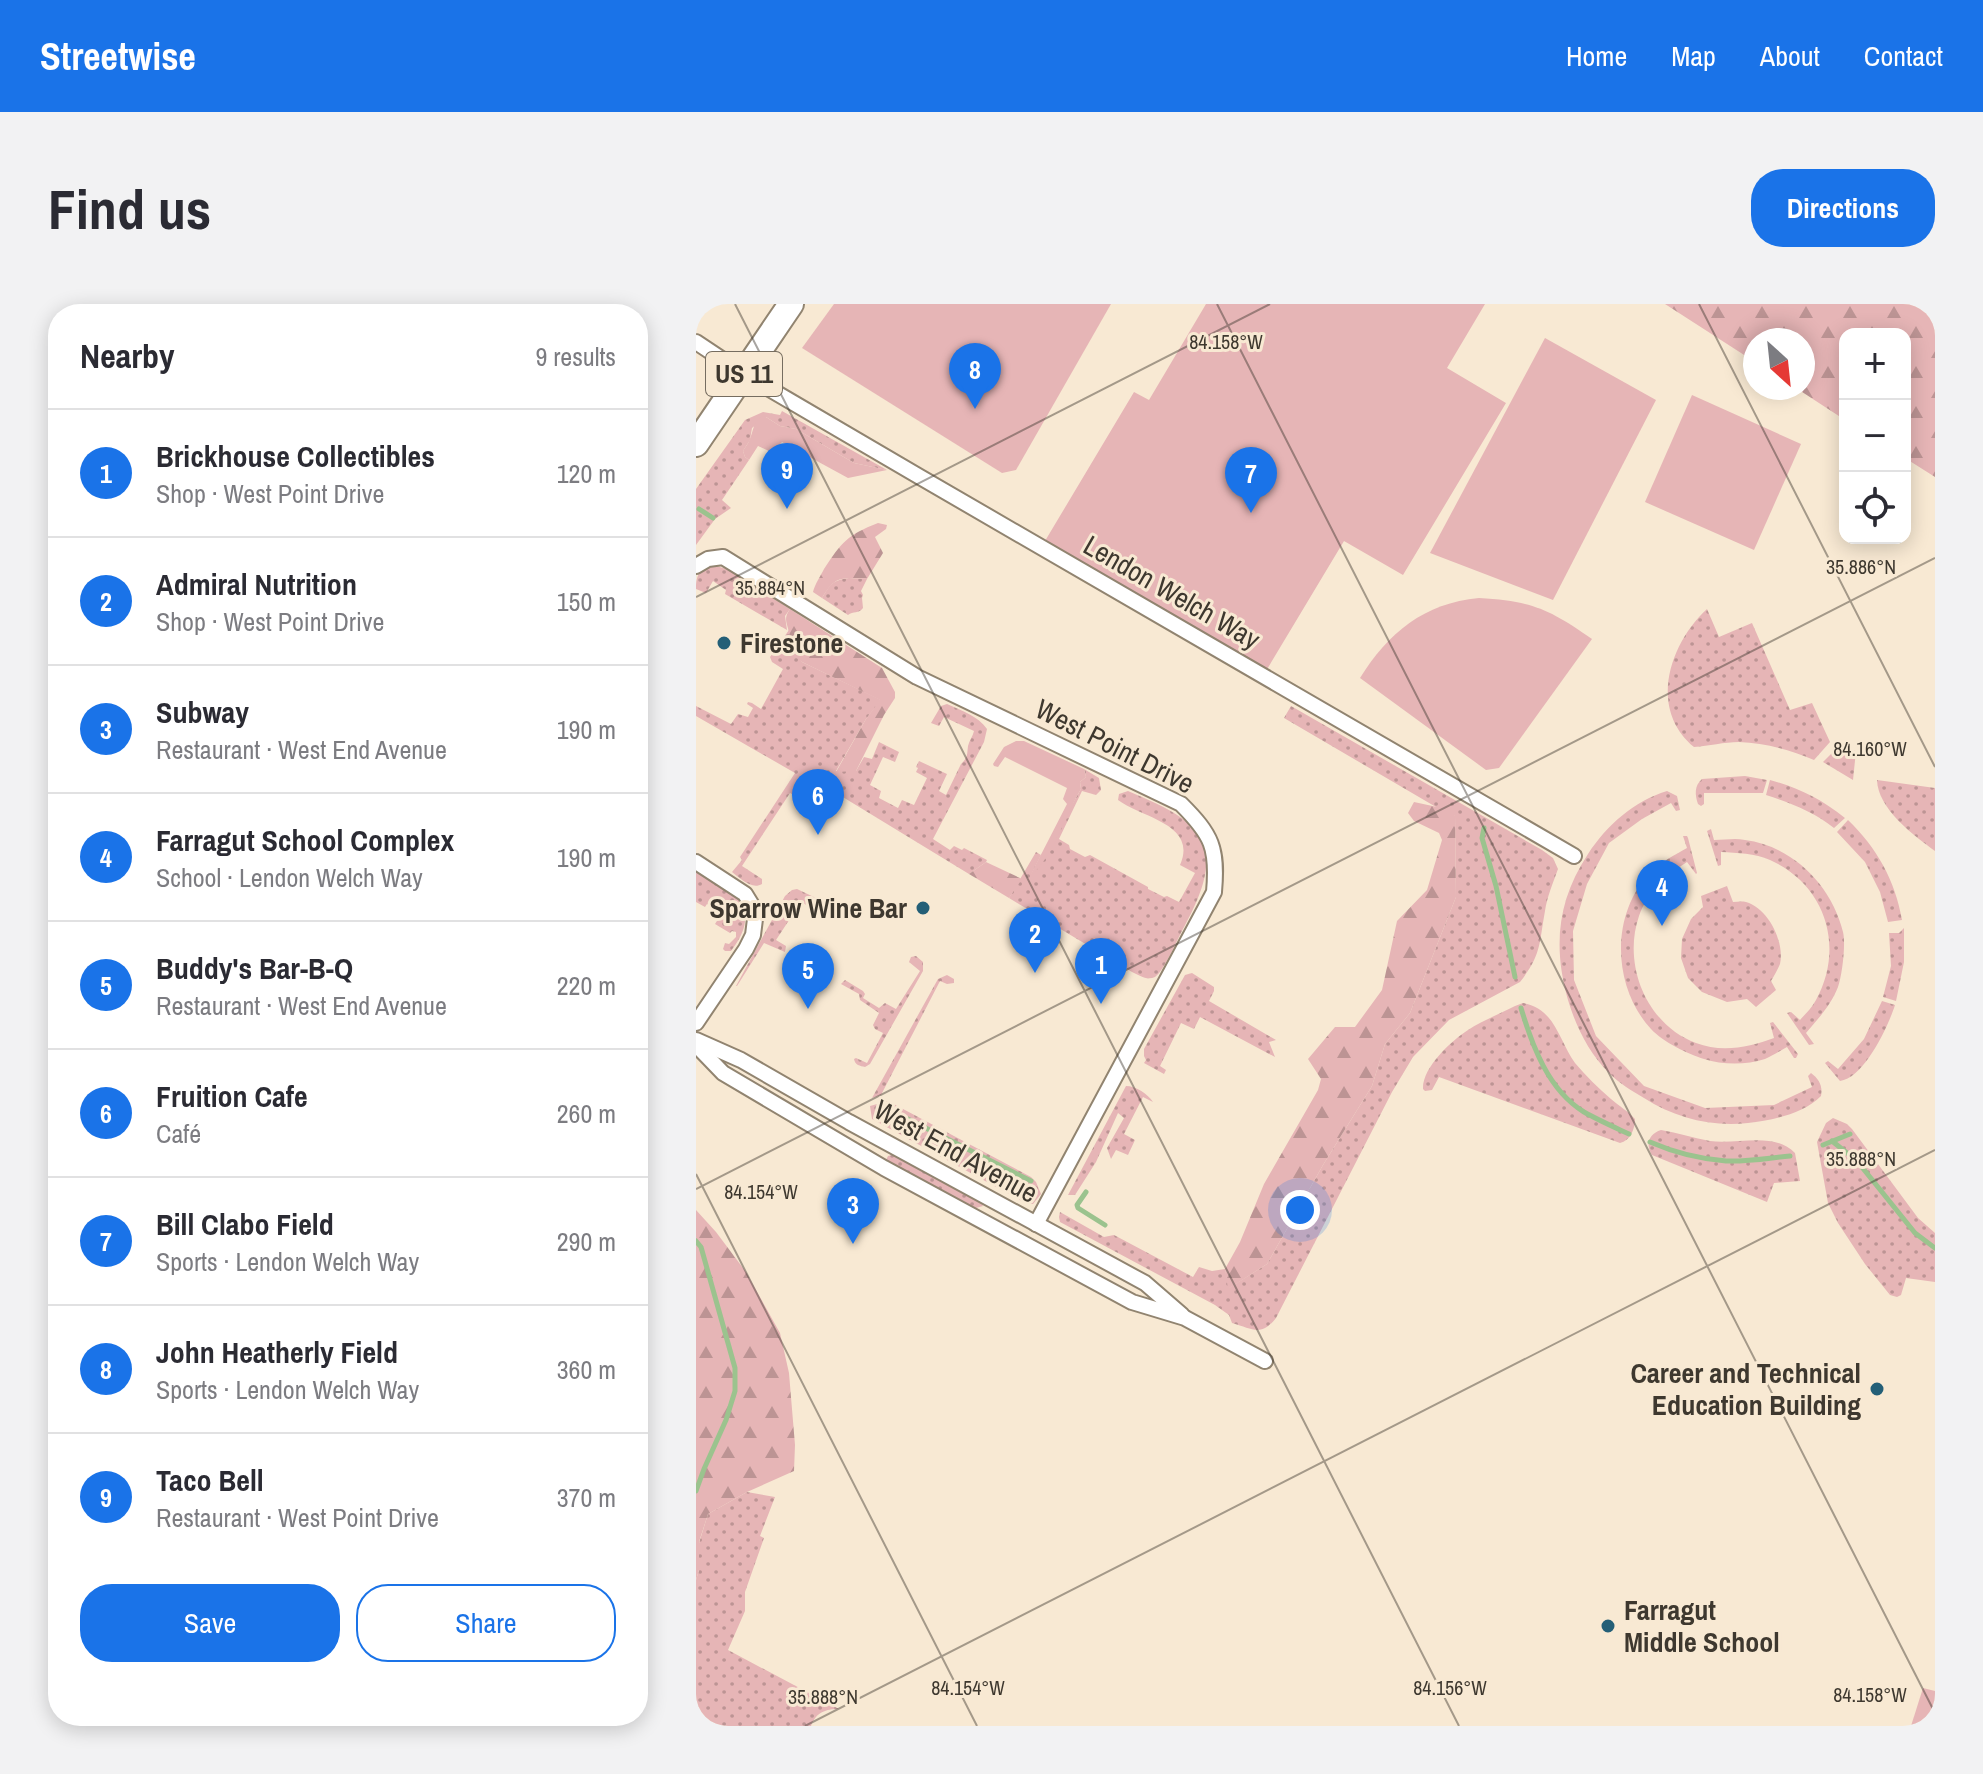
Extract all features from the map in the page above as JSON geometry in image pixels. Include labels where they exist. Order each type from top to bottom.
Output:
[{"type":"main road","name":"US 11","points":[[696,444],[791,304]]},
{"type":"street","name":"Lendon Welch Way","points":[[696,342],[744,374],[1574,856]]},
{"type":"street","name":"West Point Drive","points":[[696,566],[708,559],[723,557],[917,677],[1181,804],[1204,828],[1214,853],[1214,892],[1036,1224]]},
{"type":"street","points":[[696,862],[745,894],[753,907],[755,919],[753,935],[746,949],[696,1023]]},
{"type":"street","name":"West End Avenue","points":[[696,1042],[741,1060],[1145,1283],[1185,1318]]},
{"type":"street","name":"West End Avenue","points":[[696,1042],[723,1073],[884,1168],[1132,1302],[1185,1318],[1265,1361]]},
{"type":"green space","points":[[834,304],[1111,304],[1016,470],[1002,473],[802,348]]},
{"type":"green space","points":[[1206,304],[1485,304],[1447,368],[1506,403],[1403,575],[1344,541],[1266,671],[1045,541],[1134,392],[1149,400]]},
{"type":"green space","points":[[1665,304],[1935,304],[1935,477],[1911,462],[1911,328],[1839,328],[1839,416],[1814,400],[1815,328],[1743,328],[1743,354]]},
{"type":"green space","points":[[1545,338],[1656,400],[1553,600],[1430,553]]},
{"type":"green space","points":[[1692,395],[1801,444],[1754,550],[1645,502]]},
{"type":"green space","points":[[782,411],[887,470],[854,463],[796,429],[780,426],[766,417],[752,428],[750,440],[743,451],[749,460],[722,500],[731,508],[715,519],[696,545],[696,489],[745,420],[763,412],[780,415]]},
{"type":"green space","points":[[762,416],[780,426],[796,429],[854,463],[887,470],[848,478],[782,442],[773,453],[758,446],[749,460],[743,451]]},
{"type":"green space","points":[[878,523],[887,525],[875,537],[883,553],[867,579],[840,580],[831,585],[822,598],[813,592],[824,569],[841,546],[859,531]]},
{"type":"green space","points":[[716,566],[727,569],[790,609],[785,616],[787,630],[725,594],[726,590],[713,581],[706,593],[696,589],[700,572]]},
{"type":"green space","points":[[849,578],[867,579],[861,591],[863,608],[848,615],[822,598],[832,584]]},
{"type":"green space","points":[[1479,598],[1513,601],[1539,608],[1592,639],[1499,768],[1486,770],[1360,678],[1383,647],[1409,623],[1441,606]]},
{"type":"green space","points":[[790,609],[882,668],[895,692],[895,698],[856,771],[836,772],[880,700],[802,662],[791,652],[786,621]]},
{"type":"green space","points":[[1707,609],[1719,637],[1752,623],[1790,710],[1812,703],[1830,742],[1814,760],[1778,748],[1749,743],[1694,747],[1680,732],[1671,714],[1669,677],[1682,640]]},
{"type":"green space","points":[[789,630],[790,645],[802,662],[881,700],[866,719],[836,771],[856,771],[864,757],[872,759],[879,742],[899,752],[895,762],[883,757],[870,785],[881,791],[879,798],[898,808],[902,800],[914,805],[927,778],[916,772],[919,761],[947,774],[939,791],[946,795],[966,758],[974,731],[944,717],[939,726],[931,723],[941,706],[947,704],[983,724],[987,729],[984,742],[933,839],[950,850],[954,846],[964,848],[986,862],[969,874],[805,777],[802,783],[803,800],[790,793],[742,866],[762,879],[762,884],[750,885],[732,872],[795,773],[696,716],[696,706],[731,724],[738,714],[748,717],[753,708],[748,702],[761,709],[783,669],[770,657]]},
{"type":"green space","points":[[1291,706],[1542,850],[1553,858],[1558,869],[1547,900],[1538,948],[1527,972],[1520,982],[1449,1020],[1413,1057],[1276,1318],[1266,1328],[1256,1330],[1232,1323],[1229,1315],[1215,1305],[1060,1222],[1059,1217],[1060,1212],[1104,1237],[1114,1235],[1193,1277],[1199,1267],[1212,1271],[1225,1269],[1229,1288],[1267,1264],[1372,1086],[1385,1044],[1410,1013],[1456,897],[1455,816],[1284,718]]},
{"type":"green space","points":[[1024,741],[1084,769],[1086,777],[1080,782],[1081,789],[1052,848],[1030,876],[1067,804],[1063,799],[1067,788],[1005,757],[998,767],[994,766],[1004,747]]},
{"type":"green space","points":[[1837,748],[1856,751],[1853,780],[1823,762]]},
{"type":"green space","points":[[1084,769],[1099,778],[1101,790],[1096,795],[1082,791],[1059,839],[1070,849],[1085,857],[1090,855],[1148,889],[1179,902],[1195,873],[1180,865],[1183,851],[1181,840],[1165,824],[1118,800],[1119,794],[1128,791],[1170,811],[1196,831],[1203,844],[1206,872],[1197,901],[1159,974],[1152,978],[1132,972],[1009,898],[1036,852],[1041,855],[1031,875],[1081,789],[1080,782],[1086,777]]},
{"type":"green space","points":[[1745,776],[1767,780],[1763,793],[1704,793],[1704,804],[1698,804],[1696,791],[1702,779]]},
{"type":"green space","points":[[1770,780],[1809,795],[1845,818],[1834,828],[1802,808],[1766,795]]},
{"type":"green space","points":[[1877,780],[1935,788],[1935,851],[1890,811],[1883,801]]},
{"type":"green space","points":[[1667,791],[1677,796],[1680,810],[1676,811],[1671,803],[1609,843],[1587,884],[1573,931],[1574,980],[1596,1036],[1644,1086],[1705,1108],[1774,1105],[1812,1087],[1808,1076],[1811,1073],[1820,1083],[1821,1096],[1797,1112],[1734,1124],[1694,1120],[1668,1111],[1630,1090],[1609,1073],[1589,1048],[1575,1020],[1560,961],[1561,925],[1570,889],[1588,854],[1604,833],[1643,801]]},
{"type":"green space","points":[[1414,802],[1451,810],[1455,816],[1456,897],[1410,1013],[1385,1044],[1372,1086],[1267,1264],[1228,1289],[1225,1269],[1264,1184],[1318,1090],[1321,1079],[1308,1059],[1335,1027],[1355,1027],[1382,990],[1397,921],[1427,890],[1442,840],[1439,833],[1414,821],[1408,813]]},
{"type":"green space","points":[[1848,820],[1868,842],[1883,866],[1895,891],[1902,920],[1888,922],[1880,892],[1865,862],[1837,832]]},
{"type":"green space","points":[[1711,829],[1714,840],[1741,839],[1763,844],[1794,860],[1820,884],[1838,915],[1844,937],[1841,975],[1832,1000],[1806,1033],[1814,1044],[1809,1045],[1787,1013],[1791,1012],[1800,1020],[1814,1003],[1825,980],[1829,939],[1817,901],[1789,871],[1770,860],[1721,852],[1721,865],[1718,866],[1707,831]]},
{"type":"green space","points":[[1683,836],[1688,838],[1697,873],[1687,862],[1672,873],[1658,885],[1639,916],[1634,954],[1643,991],[1664,1022],[1696,1043],[1726,1048],[1755,1044],[1774,1038],[1770,1023],[1773,1022],[1798,1054],[1796,1058],[1787,1047],[1765,1059],[1750,1062],[1727,1063],[1704,1059],[1662,1038],[1638,1012],[1623,972],[1621,950],[1628,908],[1651,872],[1687,848]]},
{"type":"green space","points":[[986,862],[1022,879],[1009,898],[969,874]]},
{"type":"green space","points":[[696,872],[739,899],[743,906],[744,926],[731,951],[723,949],[725,943],[729,944],[736,937],[736,932],[730,933],[715,924],[722,913],[707,904],[705,907],[696,902]]},
{"type":"green space","points":[[1727,886],[1733,902],[1754,905],[1768,918],[1780,946],[1780,964],[1771,981],[1776,990],[1756,1007],[1747,999],[1727,1002],[1702,992],[1688,978],[1681,958],[1682,939],[1691,919],[1703,907],[1701,896]]},
{"type":"green space","points":[[797,889],[816,898],[816,903],[810,907],[801,902],[776,940],[786,946],[785,952],[764,943],[736,986],[785,896]]},
{"type":"green space","points":[[1904,928],[1904,962],[1896,1001],[1883,997],[1891,966],[1889,933],[1899,933]]},
{"type":"green space","points":[[916,956],[923,962],[923,971],[870,1064],[865,1067],[858,1065],[854,1059],[867,1063],[883,1033],[873,1025],[879,1013],[860,1000],[859,994],[841,984],[845,980],[863,991],[863,998],[879,1008],[885,1003],[896,1009],[920,971],[909,962],[911,957]]},
{"type":"green space","points":[[1192,973],[1214,987],[1209,1001],[1276,1040],[1269,1042],[1275,1057],[1200,1017],[1194,1029],[1181,1023],[1160,1066],[1166,1070],[1164,1074],[1144,1063],[1144,1049],[1185,975]]},
{"type":"green space","points":[[947,975],[954,979],[954,983],[940,981],[881,1095],[872,1098],[938,979]]},
{"type":"green space","points":[[1882,1001],[1895,1005],[1881,1038],[1858,1071],[1840,1081],[1825,1063],[1828,1061],[1838,1069],[1864,1039]]},
{"type":"green space","points":[[1523,1003],[1534,1006],[1549,1018],[1575,1063],[1601,1091],[1635,1119],[1627,1140],[1620,1143],[1439,1077],[1432,1090],[1423,1089],[1432,1064],[1454,1041],[1480,1023]]},
{"type":"green space","points":[[1126,1086],[1141,1091],[1153,1102],[1143,1097],[1124,1134],[1135,1140],[1128,1155],[1116,1150],[1111,1159],[1107,1148],[1124,1118],[1118,1113],[1096,1162],[1075,1195],[1068,1195]]},
{"type":"green space","points":[[888,1101],[1031,1177],[1041,1194],[1033,1204],[1027,1204],[872,1119],[870,1106]]},
{"type":"green space","points":[[1833,1118],[1852,1129],[1918,1218],[1935,1233],[1935,1282],[1906,1278],[1901,1295],[1890,1295],[1838,1223],[1828,1203],[1817,1142],[1826,1123]]},
{"type":"green space","points":[[1661,1130],[1710,1141],[1777,1142],[1795,1153],[1800,1181],[1774,1183],[1767,1202],[1652,1155],[1649,1140]]},
{"type":"green space","points":[[892,1155],[983,1206],[976,1208],[886,1160]]},
{"type":"green space","points":[[696,1210],[746,1272],[780,1333],[789,1373],[795,1445],[794,1471],[708,1514],[699,1542],[696,1580]]},
{"type":"green space","points":[[747,1492],[775,1497],[760,1536],[764,1538],[745,1592],[745,1611],[728,1650],[839,1709],[822,1712],[811,1726],[696,1726],[699,1543],[708,1514]]},
{"type":"green space","points":[[1923,1688],[1935,1691],[1935,1726],[1911,1726]]},
{"type":"waterway","points":[[699,509],[713,518]]},
{"type":"waterway","points":[[1484,828],[1482,838],[1496,886],[1515,977]]},
{"type":"waterway","points":[[1521,1008],[1543,1066],[1561,1092],[1584,1112],[1629,1134]]},
{"type":"waterway","points":[[884,1107],[1031,1181]]},
{"type":"waterway","points":[[1823,1145],[1850,1134]]},
{"type":"waterway","points":[[1832,1141],[1857,1161],[1915,1233],[1935,1248]]},
{"type":"waterway","points":[[1650,1142],[1706,1159],[1726,1161],[1790,1156]]},
{"type":"waterway","points":[[1086,1192],[1078,1208],[1105,1225]]},
{"type":"waterway","points":[[696,1241],[701,1247],[735,1368],[735,1391],[726,1420],[696,1491]]},
{"type":"place","name":"John Heatherly Field","points":[[975,409]]},
{"type":"place","name":"Taco Bell","points":[[787,509]]},
{"type":"place","name":"Bill Clabo Field","points":[[1251,513]]},
{"type":"place","name":"Firestone","points":[[724,643]]},
{"type":"place","name":"Fruition Cafe","points":[[818,835]]},
{"type":"place","name":"Sparrow Wine Bar","points":[[923,908]]},
{"type":"place","name":"Farragut School Complex","points":[[1662,926]]},
{"type":"place","name":"Admiral Nutrition","points":[[1035,973]]},
{"type":"place","name":"Brickhouse Collectibles","points":[[1101,1004]]},
{"type":"place","name":"Buddy's Bar-B-Q","points":[[808,1009]]},
{"type":"place","name":"Subway","points":[[853,1244]]},
{"type":"place","name":"Career and Technical Education Building","points":[[1877,1389]]},
{"type":"place","name":"Farragut Middle School","points":[[1608,1626]]}]
